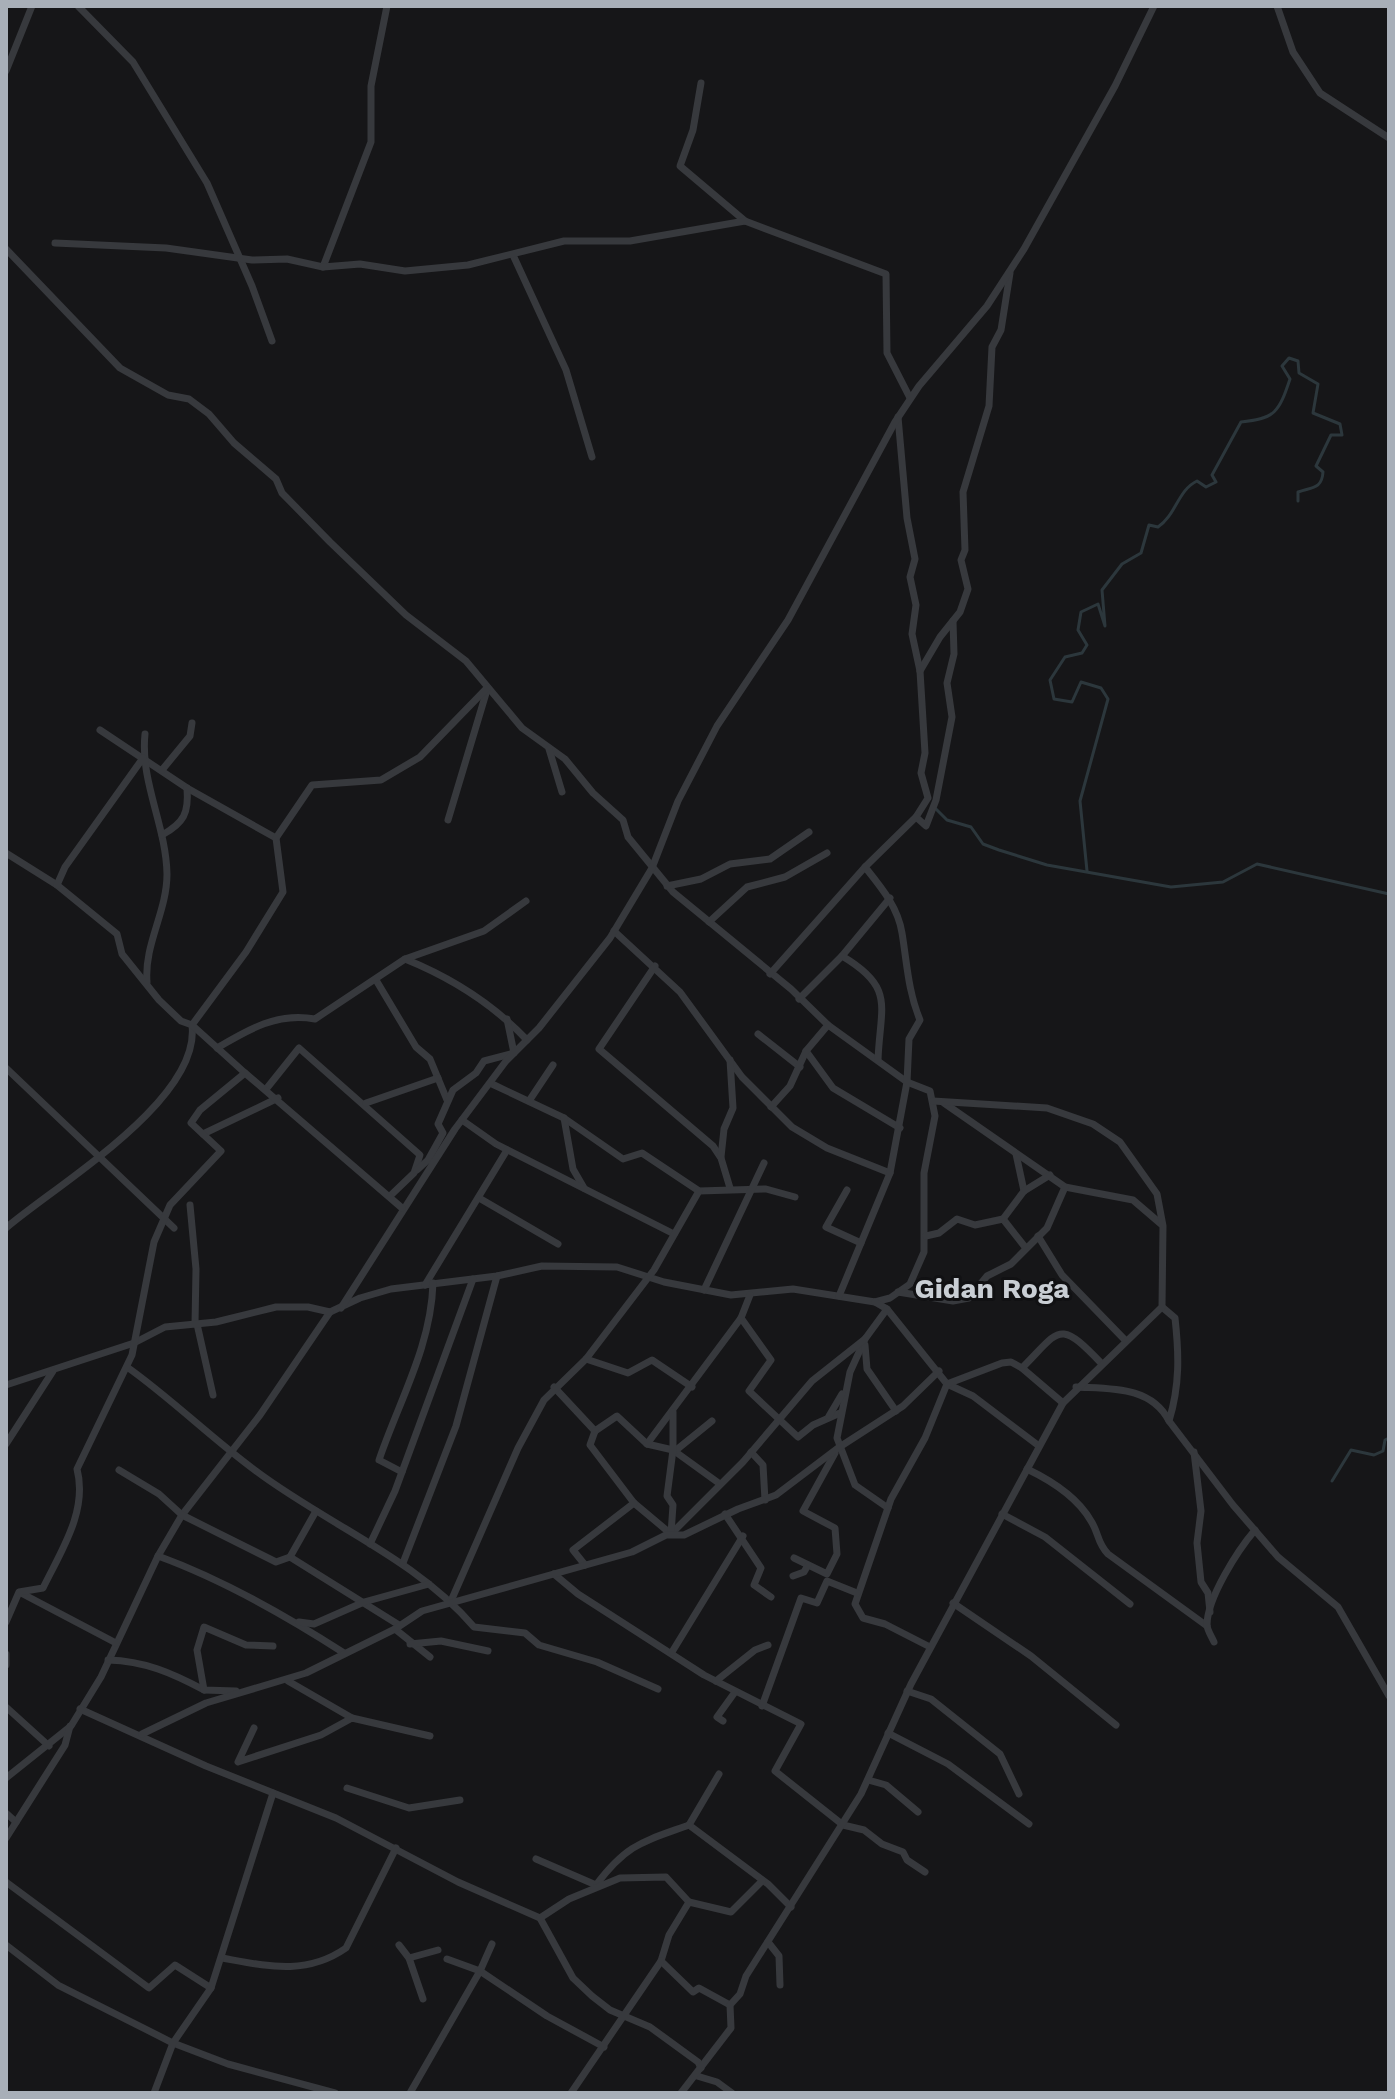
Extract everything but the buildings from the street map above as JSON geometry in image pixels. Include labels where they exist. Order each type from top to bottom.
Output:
[{"type":"street","points":[[6,71],[32,6]]},
{"type":"street","points":[[78,6],[133,62],[207,183],[272,341]]},
{"type":"street","points":[[323,267],[371,142],[371,86],[387,6]]},
{"type":"street","points":[[340,1309],[402,1208],[462,1120],[514,1053],[595,961],[614,931],[652,868],[678,801],[717,726],[788,620],[910,398],[987,306],[1010,270],[1115,86],[1154,6]]},
{"type":"street","points":[[1277,6],[1293,52],[1320,93],[1389,138]]},
{"type":"street","points":[[701,83],[693,130],[680,166],[745,221],[886,274],[887,353],[910,398]]},
{"type":"street","points":[[55,243],[166,248],[197,255],[252,260],[287,259],[323,267],[360,264],[405,271],[468,265],[564,241],[630,241],[745,221]]},
{"type":"street","points":[[6,249],[120,368],[168,395],[189,399],[209,414],[234,443],[276,479],[282,493],[330,542],[406,615],[466,661],[522,728],[565,759],[593,793],[623,820],[628,837],[667,886],[828,1025],[907,1082],[930,1091],[937,1101],[1065,1187],[1133,1200],[1163,1226]]},
{"type":"street","points":[[513,255],[566,370],[592,457]]},
{"type":"street","points":[[920,671],[953,621],[968,589],[961,560],[965,550],[963,492],[989,406],[992,347],[1001,330],[1010,270]]},
{"type":"street","points":[[770,974],[865,867],[916,817],[928,798],[921,773],[925,753],[920,671],[912,634],[916,605],[910,577],[915,559],[907,518],[898,417]]},
{"type":"street","points":[[916,817],[926,826],[936,800],[949,737],[952,717],[947,683],[954,654],[953,621]]},
{"type":"street","points":[[448,820],[487,688]]},
{"type":"street","points":[[6,1228],[118,1145],[173,1081],[190,1050],[192,1025],[246,952],[283,892],[276,838],[312,785],[381,780],[420,757],[487,688]]},
{"type":"street","points":[[162,770],[190,736],[192,723]]},
{"type":"street","points":[[100,730],[187,788],[276,838]]},
{"type":"street","points":[[145,734],[143,758],[162,835],[166,887],[150,941],[147,982]]},
{"type":"street","points":[[548,747],[562,792]]},
{"type":"street","points":[[57,885],[65,867],[143,758]]},
{"type":"street","points":[[162,835],[181,825],[189,808],[187,788]]},
{"type":"street","points":[[667,886],[701,879],[730,864],[770,859],[809,832]]},
{"type":"street","points":[[6,853],[57,885],[117,934],[122,954],[159,1000],[267,1088],[402,1208]]},
{"type":"street","points":[[709,922],[747,887],[785,877],[827,853]]},
{"type":"street","points":[[839,1296],[890,1173],[907,1082],[909,1039],[920,1020],[912,999],[902,932],[890,898],[865,867]]},
{"type":"street","points":[[799,999],[842,956],[890,898]]},
{"type":"street","points":[[217,1048],[262,1024],[293,1015],[315,1019],[405,959],[484,931],[526,901]]},
{"type":"street","points":[[614,931],[680,992],[742,1077],[771,1107],[808,1137],[890,1173]]},
{"type":"street","points":[[842,956],[866,970],[882,995],[885,1005],[878,1060]]},
{"type":"street","points":[[405,959],[459,983],[507,1019],[527,1040]]},
{"type":"street","points":[[655,966],[599,1049],[653,1092],[721,1158]]},
{"type":"street","points":[[376,980],[416,1047],[430,1059],[447,1100]]},
{"type":"street","points":[[507,1019],[514,1053]]},
{"type":"street","points":[[771,1107],[800,1067],[806,1051],[828,1025]]},
{"type":"street","points":[[758,1034],[800,1067]]},
{"type":"street","points":[[267,1088],[299,1048],[416,1148],[420,1155],[414,1173]]},
{"type":"street","points":[[806,1051],[833,1088],[900,1128]]},
{"type":"street","points":[[390,1196],[428,1160],[443,1133],[438,1124],[447,1100],[484,1061],[514,1053]]},
{"type":"street","points":[[730,1058],[733,1108],[724,1129],[721,1158],[730,1188]]},
{"type":"street","points":[[529,1101],[553,1065]]},
{"type":"street","points":[[6,1068],[174,1228]]},
{"type":"street","points":[[19,1592],[43,1588],[81,1505],[82,1486],[77,1469],[113,1388],[127,1367],[154,1242],[170,1205],[221,1151],[191,1123],[200,1110],[245,1073]]},
{"type":"street","points":[[366,1103],[438,1078]]},
{"type":"street","points":[[492,1084],[564,1118],[623,1159],[642,1153],[699,1191],[752,1189],[795,1197]]},
{"type":"street","points":[[203,1134],[278,1098]]},
{"type":"street","points":[[681,2093],[731,2028],[730,2005],[868,1780],[907,1691],[1063,1403],[1076,1387],[1162,1307],[1163,1226],[1157,1194],[1120,1142],[1093,1124],[1047,1108],[937,1101]]},
{"type":"street","points":[[875,1302],[910,1284],[916,1273],[926,1236],[923,1191],[926,1154],[937,1101]]},
{"type":"street","points":[[564,1118],[573,1169],[585,1190]]},
{"type":"street","points":[[462,1120],[507,1150],[674,1234]]},
{"type":"street","points":[[402,1472],[379,1460],[406,1396],[432,1316],[429,1284],[507,1150]]},
{"type":"street","points":[[1016,1154],[1024,1191]]},
{"type":"street","points":[[704,1290],[764,1163]]},
{"type":"street","points":[[926,1236],[939,1233],[957,1219],[975,1225],[1003,1219],[1024,1191],[1050,1175]]},
{"type":"street","points":[[898,1292],[964,1300],[987,1276],[1011,1264],[1049,1226],[1065,1187]]},
{"type":"street","points":[[847,1190],[826,1227],[861,1243]]},
{"type":"street","points":[[451,1601],[518,1448],[554,1387],[586,1359],[647,1277],[699,1191]]},
{"type":"street","points":[[479,1198],[558,1244]]},
{"type":"street","points":[[190,1205],[196,1269],[196,1324],[213,1395]]},
{"type":"street","points":[[1003,1219],[1025,1247]]},
{"type":"street","points":[[1038,1236],[1062,1275],[1125,1340]]},
{"type":"street","points":[[6,1385],[134,1343],[165,1327],[196,1324],[276,1307],[308,1307],[330,1312],[360,1298],[429,1284],[497,1276],[542,1266],[600,1265],[704,1290],[750,1295],[793,1289],[875,1302],[887,1309],[947,1384],[998,1414],[1039,1446]]},
{"type":"street","points":[[403,1563],[456,1426],[497,1276]]},
{"type":"street","points":[[370,1544],[402,1472],[473,1279]]},
{"type":"street","points":[[647,1444],[741,1318],[750,1295]]},
{"type":"street","points":[[1162,1307],[1175,1318],[1177,1341],[1179,1387],[1169,1421]]},
{"type":"street","points":[[142,1734],[240,1691],[288,1681],[397,1627],[422,1611],[632,1552],[671,1534],[751,1452],[812,1381],[865,1339],[887,1309]]},
{"type":"street","points":[[6,1838],[65,1745],[71,1726],[182,1515],[260,1415],[330,1312]]},
{"type":"street","points":[[741,1318],[771,1360],[749,1391],[777,1420],[798,1437],[829,1416],[840,1413]]},
{"type":"street","points":[[1022,1368],[1050,1337],[1061,1332],[1077,1337],[1102,1364]]},
{"type":"street","points":[[762,1706],[801,1598],[817,1603],[837,1554],[835,1528],[803,1511],[838,1448],[840,1413],[865,1339]]},
{"type":"street","points":[[865,1339],[867,1369],[896,1411]]},
{"type":"street","points":[[586,1359],[628,1373],[652,1360],[692,1387]]},
{"type":"street","points":[[930,1647],[885,1624],[863,1618],[855,1604],[888,1508],[925,1438],[947,1384],[1011,1362],[1063,1403]]},
{"type":"street","points":[[127,1367],[176,1402],[230,1451],[316,1511],[403,1563],[451,1601],[474,1627],[525,1633],[539,1645],[597,1662],[658,1689]]},
{"type":"street","points":[[6,1444],[53,1371]]},
{"type":"street","points":[[720,1484],[674,1450],[647,1444],[617,1416],[595,1431],[590,1445],[634,1503],[671,1534],[684,1535],[725,1514],[776,1495],[838,1448],[896,1411],[939,1371]]},
{"type":"street","points":[[554,1387],[595,1431]]},
{"type":"street","points":[[1076,1387],[1137,1392],[1162,1406],[1169,1421],[1288,1568],[1338,1607],[1389,1696]]},
{"type":"street","points":[[829,1416],[846,1389]]},
{"type":"street","points":[[671,1534],[673,1505],[667,1496],[674,1450],[673,1412]]},
{"type":"street","points":[[674,1450],[712,1421]]},
{"type":"street","points":[[838,1448],[855,1485],[888,1508]]},
{"type":"street","points":[[1194,1450],[1201,1511],[1197,1543],[1201,1582],[1208,1593],[1210,1612]]},
{"type":"street","points":[[751,1452],[763,1465],[765,1500]]},
{"type":"street","points":[[1027,1469],[1050,1480],[1067,1495],[1092,1521],[1098,1545],[1207,1626],[1214,1642]]},
{"type":"street","points":[[119,1470],[159,1494],[182,1515],[276,1562],[290,1557],[316,1511]]},
{"type":"street","points":[[585,1565],[573,1550],[634,1503]]},
{"type":"street","points":[[725,1514],[743,1536],[761,1568],[754,1585],[771,1597]]},
{"type":"street","points":[[1002,1514],[1045,1537],[1130,1604]]},
{"type":"street","points":[[1207,1626],[1235,1553],[1255,1530]]},
{"type":"street","points":[[672,1652],[743,1536]]},
{"type":"street","points":[[158,1556],[209,1574],[295,1621],[344,1653]]},
{"type":"street","points":[[290,1557],[364,1602],[397,1627],[410,1644],[430,1657]]},
{"type":"street","points":[[794,1558],[857,1593]]},
{"type":"street","points":[[793,1576],[804,1572],[808,1565]]},
{"type":"street","points":[[554,1574],[610,1615],[716,1681],[801,1724],[775,1771],[843,1825],[864,1830],[887,1847],[903,1852],[907,1860],[925,1872]]},
{"type":"street","points":[[295,1621],[314,1624],[364,1602],[429,1584]]},
{"type":"street","points":[[6,1622],[19,1592]]},
{"type":"street","points":[[19,1592],[116,1643]]},
{"type":"street","points":[[953,1603],[1031,1656],[1116,1725]]},
{"type":"street","points":[[204,1690],[197,1650],[204,1627],[246,1645],[273,1646]]},
{"type":"street","points":[[410,1644],[441,1641],[488,1651]]},
{"type":"street","points":[[716,1681],[755,1650],[768,1645]]},
{"type":"street","points":[[6,1654],[6,1665]]},
{"type":"street","points":[[108,1660],[137,1661],[171,1673],[204,1690],[240,1691]]},
{"type":"street","points":[[288,1681],[352,1718],[430,1736]]},
{"type":"street","points":[[907,1691],[931,1699],[1000,1754],[1019,1794]]},
{"type":"street","points":[[723,1721],[717,1717],[735,1692]]},
{"type":"street","points":[[6,1707],[49,1746]]},
{"type":"street","points":[[80,1709],[396,1848],[458,1882],[540,1918],[573,1978],[610,2010],[650,2027],[698,2062],[699,2072]]},
{"type":"street","points":[[254,1728],[238,1762],[321,1735],[352,1718]]},
{"type":"street","points":[[6,1778],[71,1726]]},
{"type":"street","points":[[888,1733],[948,1764],[1029,1824]]},
{"type":"street","points":[[596,1885],[615,1860],[632,1845],[689,1825],[719,1774]]},
{"type":"street","points":[[868,1780],[886,1785],[918,1812]]},
{"type":"street","points":[[347,1788],[409,1808],[460,1800]]},
{"type":"street","points":[[154,2093],[173,2043],[211,1988],[230,1922],[268,1817],[273,1793]]},
{"type":"street","points":[[6,1813],[16,1822]]},
{"type":"street","points":[[689,1825],[791,1907]]},
{"type":"street","points":[[222,1958],[288,1969],[316,1965],[333,1957],[346,1948],[396,1848]]},
{"type":"street","points":[[536,1859],[596,1885]]},
{"type":"street","points":[[540,1918],[596,1885],[620,1878],[666,1877],[689,1902],[731,1912],[762,1881]]},
{"type":"street","points":[[6,1882],[149,1988],[175,1965],[211,1988]]},
{"type":"street","points":[[571,2093],[661,1961],[669,1935],[689,1902]]},
{"type":"street","points":[[768,1942],[779,1956],[780,1985]]},
{"type":"street","points":[[410,2093],[480,1971],[492,1944]]},
{"type":"street","points":[[6,1945],[58,1985],[173,2043],[304,2089],[335,2093]]},
{"type":"street","points":[[399,1945],[409,1958],[423,1999]]},
{"type":"street","points":[[409,1958],[438,1950]]},
{"type":"street","points":[[447,1959],[480,1971],[547,2016],[604,2047]]},
{"type":"street","points":[[661,1961],[693,1992],[699,1988],[730,2005]]},
{"type":"street","points":[[699,2072],[732,2093]]},
{"type":"waterway","points":[[1087,871],[1080,801],[1108,699],[1101,688],[1081,682],[1072,702],[1054,699],[1050,680],[1065,657],[1082,653],[1087,645],[1078,630],[1081,612],[1098,604],[1105,626],[1102,590],[1122,564],[1141,553],[1149,525],[1158,527],[1164,522],[1181,496],[1197,481],[1206,487],[1216,482],[1212,475],[1241,422],[1269,416],[1279,406],[1290,379],[1282,366],[1289,358],[1298,361],[1299,373],[1318,384],[1313,413],[1340,424],[1342,435],[1331,435],[1316,466],[1323,472],[1321,482],[1298,492],[1298,501]]},
{"type":"waterway","points":[[936,809],[947,820],[971,827],[983,844],[1047,865],[1171,887],[1223,882],[1257,864],[1389,894]]},
{"type":"waterway","points":[[1332,1481],[1351,1450],[1374,1455],[1383,1451],[1385,1440],[1389,1438]]},
{"type":"district","name":"Gidan Roga","points":[[992,1288]]}]
